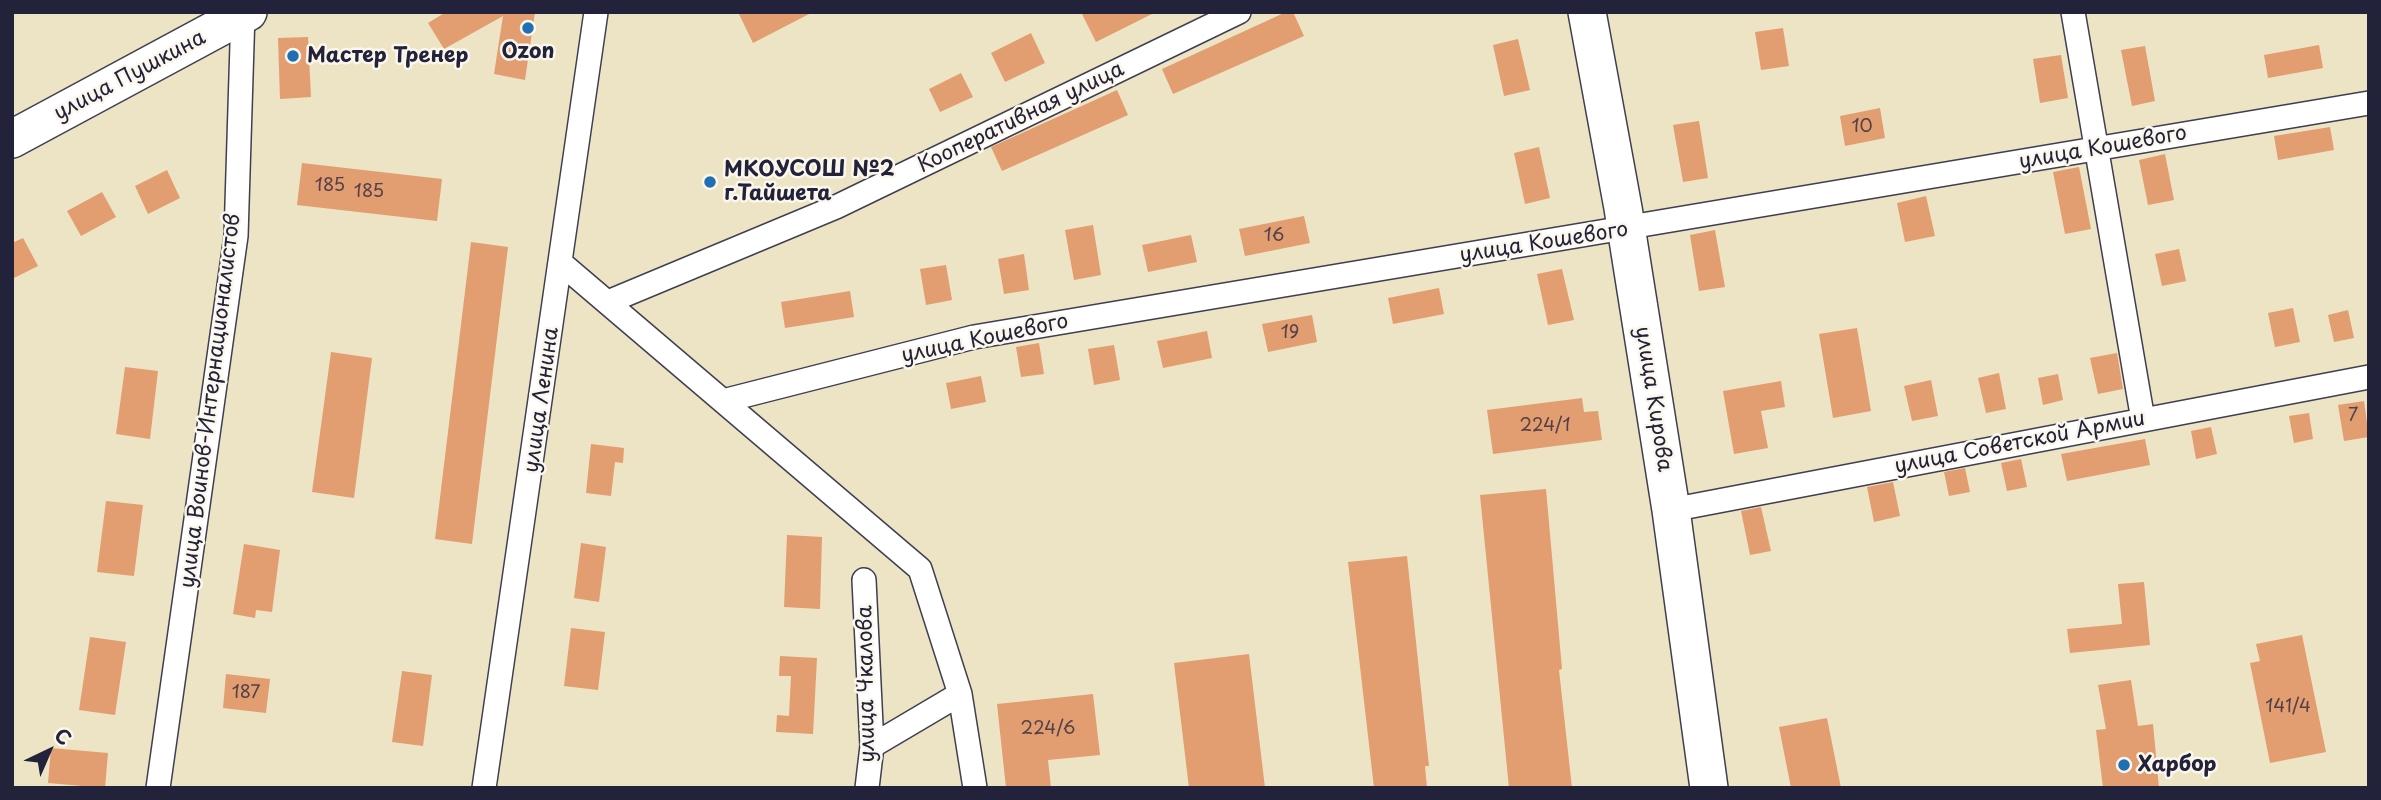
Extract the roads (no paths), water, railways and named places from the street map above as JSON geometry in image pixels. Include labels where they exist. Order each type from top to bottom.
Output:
[{"type":"main road","name":"улица Кирова","points":[[1587,12],[1626,230],[1671,510],[1709,788]]},
{"type":"main road","name":"улица Пушкина","points":[[12,139],[245,13]]},
{"type":"street","name":"улица Ленина","points":[[484,788],[562,264],[596,12]]},
{"type":"street","name":"Кооперативная улица","points":[[608,302],[836,207],[1239,12]]},
{"type":"street","points":[[2073,12],[2143,420]]},
{"type":"street","name":"улица Воинов-Интернационалистов","points":[[158,788],[236,236],[245,13]]},
{"type":"street","name":"улица Кошевого","points":[[723,401],[974,337],[1626,230],[2369,103]]},
{"type":"street","points":[[562,264],[920,569],[960,694],[975,788]]},
{"type":"street","name":"улица Советской Армии","points":[[1671,510],[2369,377]]},
{"type":"street","name":"улица Чкалова","points":[[864,580],[872,746],[867,788]]},
{"type":"street","points":[[872,746],[960,694]]},
{"type":"place","name":"Ozon","points":[[528,28]]},
{"type":"place","name":"Мастер Тренер","points":[[293,56]]},
{"type":"place","name":"МКОУСОШ №2 г.Тайшета","points":[[710,182]]},
{"type":"place","name":"Харбор","points":[[2124,765]]}]
